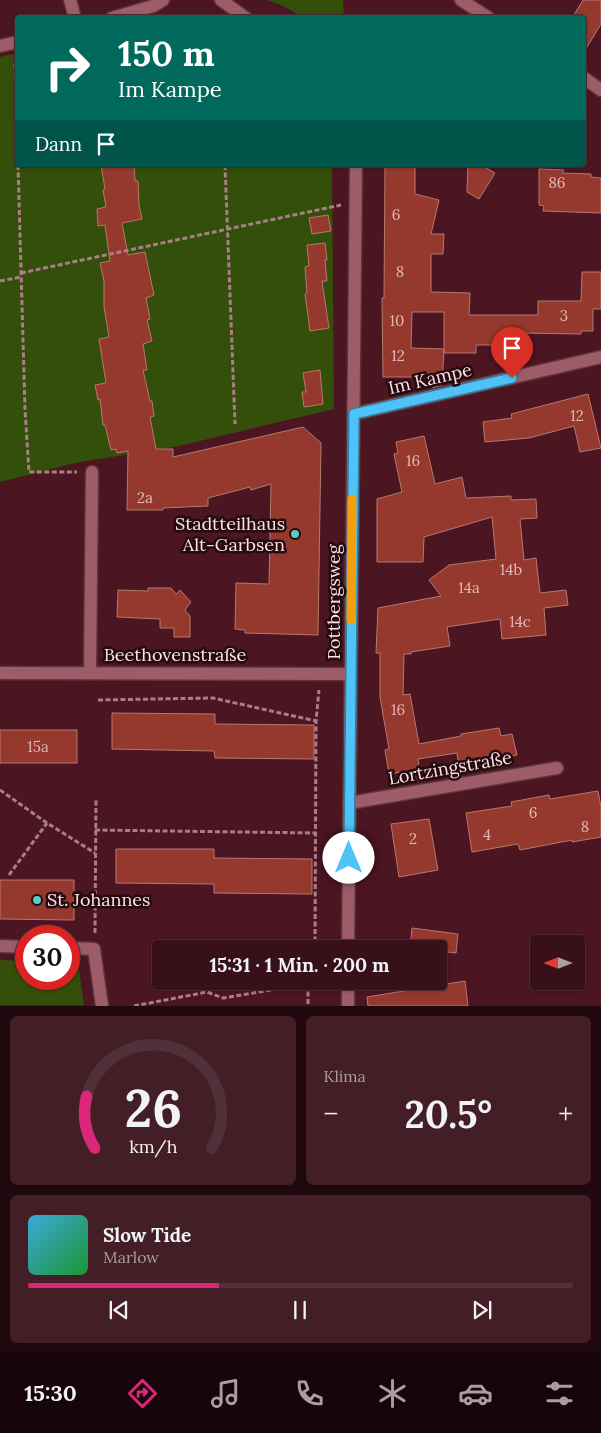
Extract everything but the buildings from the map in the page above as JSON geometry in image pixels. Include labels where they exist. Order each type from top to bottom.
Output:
[{"type":"street","points":[[70,0],[74,15]]},
{"type":"street","points":[[122,15],[153,6],[162,0]]},
{"type":"street","points":[[221,0],[242,15]]},
{"type":"street","points":[[461,0],[484,15]]},
{"type":"street","points":[[0,46],[15,43]]},
{"type":"street","points":[[586,79],[601,90]]},
{"type":"street","name":"Pottbergsweg","points":[[348,940],[356,167]]},
{"type":"street","name":"Im Kampe","points":[[354,414],[601,357]]},
{"type":"street","points":[[90,672],[92,472]]},
{"type":"street","name":"Beethovenstraße","points":[[0,672],[351,674]]},
{"type":"street","name":"Lortzingstraße","points":[[349,803],[557,768]]},
{"type":"street","points":[[0,946],[15,947]]},
{"type":"street","points":[[80,948],[94,949],[102,1006]]},
{"type":"street","points":[[348,990],[348,1006]]},
{"type":"path","points":[[18,167],[25,409],[29,472],[92,472]]},
{"type":"path","points":[[225,167],[235,424]]},
{"type":"path","points":[[0,281],[227,229],[356,202]]},
{"type":"path","points":[[315,940],[316,721],[320,674]]},
{"type":"path","points":[[98,700],[213,698],[316,721]]},
{"type":"path","points":[[0,790],[47,823],[95,853]]},
{"type":"path","points":[[94,949],[96,800]]},
{"type":"path","points":[[9,875],[47,823]]},
{"type":"path","points":[[96,830],[315,833]]},
{"type":"path","points":[[134,1006],[208,992],[223,998],[269,990]]},
{"type":"path","points":[[308,1006],[309,990]]},
{"type":"green space","points":[[267,0],[343,0],[344,15],[299,15]]},
{"type":"green space","points":[[15,53],[15,167],[332,167],[334,409],[179,446],[75,463],[0,482],[0,57]]},
{"type":"green space","points":[[0,960],[15,961],[15,990],[80,990],[80,977],[84,1005],[0,1005]]},
{"type":"slow traffic","points":[[351,620],[352,499]]},
{"type":"place","name":"Stadtteilhaus Alt-Garbsen","points":[[295,534]]},
{"type":"place","name":"St. Johannes","points":[[37,900]]},
{"type":"route","points":[[349,858],[354,414],[512,378]]}]
